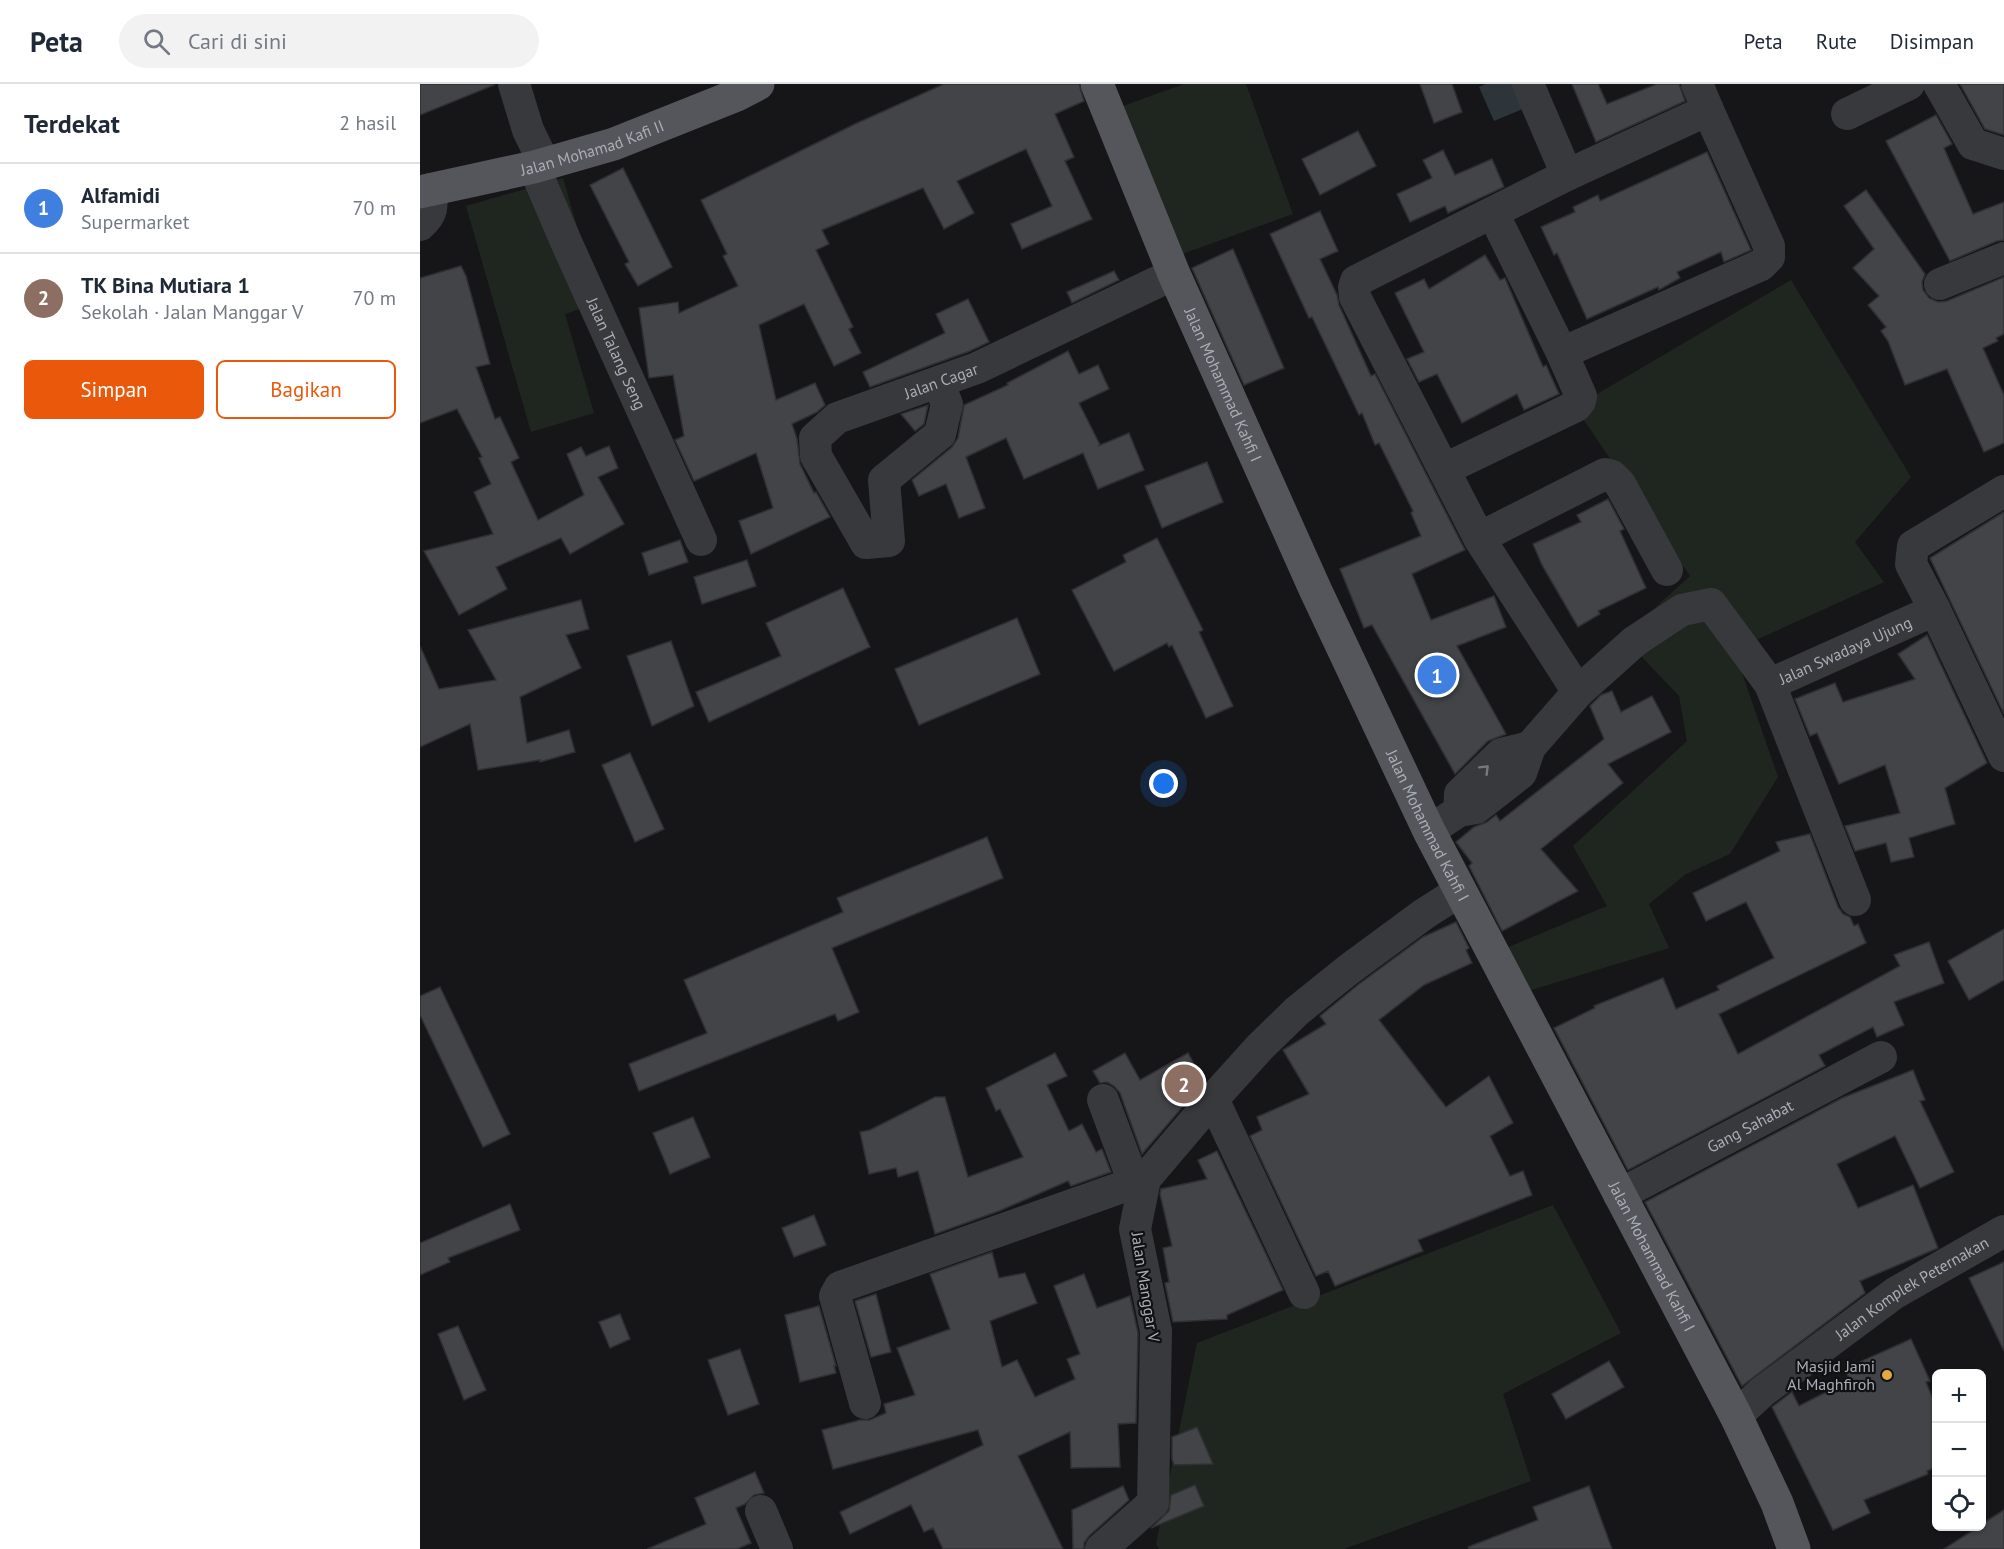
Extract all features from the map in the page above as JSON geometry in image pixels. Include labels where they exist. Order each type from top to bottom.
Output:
[{"type":"main road","name":"Jalan Mohamad Kafi II","points":[[426,203],[539,165],[614,144],[737,95],[758,84]]},
{"type":"main road","name":"Jalan Mohammad Kahfi I","points":[[1097,84],[1174,274],[1315,590],[1429,831],[1737,1416],[1777,1503],[1794,1549]]},
{"type":"street","points":[[1528,84],[1567,175]]},
{"type":"street","points":[[1847,114],[1910,84]]},
{"type":"street","points":[[1939,84],[1973,144],[2004,154]]},
{"type":"street","name":"Jalan Talang Seng","points":[[514,87],[539,165],[572,255],[701,540]]},
{"type":"street","points":[[1562,353],[1761,265],[1768,257],[1769,246],[1703,97],[1567,175],[1356,281],[1354,287],[1355,297],[1479,538],[1578,692]]},
{"type":"street","points":[[1445,470],[1576,406],[1581,396],[1493,213]]},
{"type":"street","points":[[1940,284],[2004,258]]},
{"type":"street","name":"Jalan Cagar","points":[[938,382],[947,404],[940,434],[884,480],[889,541],[866,543],[816,456],[815,438],[837,418],[977,368],[1174,274]]},
{"type":"street","points":[[1479,538],[1605,474],[1612,476],[1620,484],[1667,570]]},
{"type":"street","points":[[2004,492],[1913,546],[1911,564],[2004,755]]},
{"type":"street","name":"Jalan Swadaya Ujung","points":[[1429,831],[1459,811],[1476,808],[1521,773],[1530,747],[1578,692],[1635,641],[1682,610],[1711,604],[1770,684],[1935,610]]},
{"type":"street","points":[[1770,684],[1856,900]]},
{"type":"street","name":"Jalan Manggar V","points":[[1101,1549],[1153,1503],[1156,1331],[1135,1228],[1139,1181],[1260,1047],[1296,1011],[1414,921],[1460,891]]},
{"type":"street","name":"Gang Sahabat","points":[[1619,1194],[1881,1057]]},
{"type":"street","points":[[865,1403],[835,1296],[840,1287],[1139,1181],[1103,1100]]},
{"type":"street","points":[[1213,1100],[1304,1293]]},
{"type":"street","name":"Jalan Komplek Peternakan","points":[[1737,1416],[1762,1392],[1895,1293],[2004,1232]]},
{"type":"street","points":[[761,1511],[777,1549]]},
{"type":"shaded area","points":[[1184,84],[1246,84],[1293,214],[1163,261],[1109,111]]},
{"type":"shaded area","points":[[1486,84],[1516,84],[1525,108],[1494,121],[1479,87]]},
{"type":"shaded area","points":[[563,178],[599,303],[565,314],[594,413],[531,432],[466,206]]},
{"type":"shaded area","points":[[1791,280],[1911,477],[1855,542],[1884,582],[1734,650],[1778,777],[1730,854],[1686,874],[1649,904],[1669,948],[1518,994],[1499,951],[1607,906],[1573,846],[1687,741],[1679,696],[1623,637],[1690,576],[1575,407]]},
{"type":"shaded area","points":[[1553,1205],[1621,1333],[1503,1394],[1531,1481],[1344,1549],[1159,1549],[1156,1544],[1197,1343]]},
{"type":"building","points":[[420,84],[493,84],[494,85],[420,115]]},
{"type":"building","points":[[944,84],[1079,84],[1084,101],[1055,114],[1074,157],[1065,161],[1092,219],[1022,249],[1011,224],[1052,206],[1026,149],[957,181],[974,213],[944,229],[923,188],[822,230],[829,244],[816,250],[853,327],[849,329],[861,353],[834,366],[804,304],[759,325],[776,400],[815,383],[825,405],[817,412],[792,424],[797,439],[800,464],[814,493],[816,492],[830,517],[751,554],[739,521],[773,508],[756,453],[694,481],[675,440],[684,436],[673,375],[649,378],[639,308],[678,302],[679,313],[738,286],[723,256],[727,254],[701,200],[855,124]]},
{"type":"building","points":[[1420,84],[1452,84],[1462,112],[1434,123]]},
{"type":"building","points":[[1572,84],[1598,84],[1607,104],[1657,84],[1679,84],[1685,101],[1596,142]]},
{"type":"building","points":[[1960,84],[2004,84],[2004,135],[1985,129]]},
{"type":"building","points":[[1936,115],[1952,144],[1944,148],[1973,214],[2004,202],[2004,240],[1950,261],[1886,141]]},
{"type":"building","points":[[1358,131],[1376,166],[1320,195],[1302,159]]},
{"type":"building","points":[[1443,150],[1455,175],[1492,159],[1504,187],[1448,213],[1445,206],[1410,222],[1397,194],[1432,178],[1423,160]]},
{"type":"building","points":[[1707,152],[1751,250],[1724,262],[1721,252],[1677,272],[1680,278],[1659,290],[1658,287],[1587,319],[1557,253],[1554,255],[1541,227],[1575,212],[1573,207],[1598,195],[1600,201]]},
{"type":"building","points":[[623,168],[672,267],[638,286],[625,264],[629,262],[590,185]]},
{"type":"building","points":[[1866,190],[1925,274],[1922,282],[1923,290],[1929,298],[1938,302],[1947,301],[2004,277],[2004,334],[1996,338],[1998,341],[1983,348],[2004,395],[2004,443],[1984,452],[1947,369],[1905,385],[1888,341],[1881,331],[1886,327],[1868,305],[1879,296],[1853,268],[1874,249],[1844,206]]},
{"type":"building","points":[[1320,211],[1338,251],[1320,259],[1337,295],[1339,305],[1371,376],[1375,374],[1465,550],[1412,574],[1431,620],[1494,596],[1506,627],[1457,646],[1506,734],[1488,741],[1455,774],[1372,625],[1364,628],[1340,569],[1421,536],[1411,513],[1413,511],[1379,443],[1375,445],[1362,413],[1359,415],[1312,317],[1309,318],[1270,234]]},
{"type":"building","points":[[1233,249],[1284,368],[1244,385],[1192,268]]},
{"type":"building","points":[[1485,255],[1500,280],[1505,278],[1543,367],[1546,365],[1559,394],[1524,410],[1517,394],[1462,423],[1437,374],[1419,382],[1407,359],[1424,352],[1395,293],[1424,279],[1429,289]]},
{"type":"building","points":[[461,266],[466,276],[490,364],[476,367],[495,419],[500,417],[519,458],[511,462],[538,520],[584,495],[567,454],[581,447],[586,456],[609,446],[618,468],[598,477],[624,524],[570,554],[561,538],[496,567],[507,589],[459,615],[424,551],[493,534],[474,492],[491,484],[479,458],[482,457],[457,409],[420,423],[420,278]]},
{"type":"building","points":[[1114,271],[1119,280],[1072,303],[1067,292]]},
{"type":"building","points":[[968,299],[989,342],[870,387],[863,372],[945,333],[936,314]]},
{"type":"building","points":[[1068,351],[1079,374],[1098,365],[1109,389],[1079,403],[1100,445],[1098,446],[1129,433],[1144,470],[1098,489],[1083,453],[1024,479],[1006,438],[966,457],[985,508],[959,518],[946,484],[919,496],[912,480],[952,447],[958,438],[964,405],[1008,385],[1007,383]]},
{"type":"building","points":[[928,405],[924,424],[915,431],[901,414]]},
{"type":"building","points":[[1207,462],[1223,502],[1162,528],[1145,486]]},
{"type":"building","points":[[1608,499],[1624,529],[1620,531],[1646,588],[1598,611],[1600,614],[1578,627],[1542,565],[1533,544],[1581,522],[1577,515]]},
{"type":"building","points":[[2004,512],[2004,714],[1930,558]]},
{"type":"building","points":[[1157,538],[1203,630],[1199,632],[1233,706],[1206,718],[1172,645],[1169,647],[1167,643],[1114,671],[1072,590],[1126,562],[1123,555]]},
{"type":"building","points":[[680,540],[688,562],[649,575],[642,553]]},
{"type":"building","points":[[747,560],[756,586],[702,604],[694,577]]},
{"type":"building","points":[[843,588],[870,647],[709,722],[696,692],[781,656],[766,623]]},
{"type":"building","points":[[581,600],[589,629],[566,635],[581,668],[520,697],[527,743],[569,730],[575,752],[540,762],[540,760],[478,770],[470,724],[420,747],[420,646],[439,689],[496,680],[468,630]]},
{"type":"building","points":[[1017,618],[1040,674],[919,725],[895,669]]},
{"type":"building","points":[[1927,635],[1987,763],[1945,788],[1955,824],[1909,838],[1914,857],[1891,862],[1886,843],[1855,851],[1845,826],[1900,813],[1885,765],[1839,784],[1817,733],[1810,736],[1795,699],[1835,683],[1843,702],[1915,679],[1898,654]]},
{"type":"building","points":[[671,641],[694,706],[652,726],[627,656]]},
{"type":"building","points":[[1612,691],[1621,712],[1652,696],[1671,732],[1608,764],[1623,783],[1541,849],[1578,891],[1502,931],[1469,866],[1472,863],[1456,842],[1474,827],[1487,822],[1496,815],[1500,821],[1604,739],[1590,706],[1601,695]]},
{"type":"building","points":[[630,753],[664,829],[635,842],[602,765]]},
{"type":"building","points":[[1810,834],[1838,907],[1843,914],[1850,917],[1854,926],[1858,924],[1866,943],[1719,1014],[1738,1054],[1900,966],[1894,955],[1929,942],[1944,983],[1894,1002],[1904,1025],[1877,1037],[1873,1027],[1819,1055],[1825,1066],[1628,1170],[1554,1028],[1595,1008],[1594,1006],[1663,978],[1676,1009],[1719,990],[1717,986],[1774,958],[1746,902],[1706,921],[1693,893],[1780,851],[1776,842]]},
{"type":"building","points":[[987,837],[1003,878],[832,948],[859,1012],[838,1021],[835,1014],[639,1091],[629,1064],[707,1033],[684,980],[843,912],[837,898]]},
{"type":"building","points":[[1456,922],[1469,948],[1466,950],[1472,963],[1424,985],[1379,1020],[1446,1107],[1489,1076],[1513,1123],[1490,1136],[1510,1176],[1523,1171],[1532,1195],[1418,1240],[1423,1251],[1335,1286],[1328,1271],[1316,1276],[1250,1136],[1262,1130],[1257,1117],[1309,1094],[1283,1050],[1326,1024],[1320,1016],[1359,984],[1423,937]]},
{"type":"building","points":[[2004,929],[2004,980],[1969,1000],[1948,961]]},
{"type":"building","points":[[440,987],[510,1134],[483,1147],[420,1015],[420,996]]},
{"type":"building","points":[[1055,1053],[1067,1076],[1047,1085],[1069,1131],[1082,1124],[1096,1152],[1102,1149],[1111,1172],[1071,1186],[1068,1181],[999,1211],[935,1234],[918,1171],[898,1177],[896,1168],[869,1174],[860,1132],[870,1130],[935,1097],[945,1097],[968,1177],[1023,1157],[1000,1109],[996,1111],[986,1088]]},
{"type":"building","points":[[1125,1053],[1140,1080],[1188,1053],[1204,1082],[1142,1154],[1120,1093],[1107,1082],[1100,1083],[1093,1071]]},
{"type":"building","points":[[1913,1070],[1925,1100],[1920,1101],[1954,1172],[1920,1188],[1895,1136],[1837,1164],[1858,1208],[1913,1185],[1938,1248],[1860,1281],[1865,1293],[1742,1386],[1645,1202],[1842,1098]]},
{"type":"building","points":[[693,1117],[710,1157],[670,1174],[653,1133]]},
{"type":"building","points":[[1217,1151],[1283,1290],[1227,1315],[1227,1319],[1173,1322],[1165,1283],[1169,1282],[1163,1248],[1172,1246],[1160,1194],[1161,1189],[1207,1179],[1198,1160]]},
{"type":"building","points":[[510,1204],[520,1230],[448,1258],[450,1262],[420,1275],[420,1243]]},
{"type":"building","points":[[814,1215],[826,1245],[794,1257],[782,1228]]},
{"type":"building","points":[[992,1252],[999,1278],[1025,1273],[1037,1303],[990,1321],[1002,1367],[1017,1360],[1035,1397],[1075,1379],[1067,1359],[1080,1354],[1054,1286],[1084,1274],[1097,1308],[1130,1296],[1138,1333],[1136,1423],[1118,1424],[1120,1467],[1071,1468],[1070,1432],[1018,1456],[1063,1549],[943,1549],[933,1528],[924,1532],[911,1505],[850,1534],[840,1512],[983,1445],[978,1430],[833,1469],[822,1430],[860,1420],[870,1420],[886,1413],[884,1404],[915,1395],[897,1348],[950,1329],[930,1274]]},
{"type":"building","points":[[2004,1262],[2004,1351],[1969,1278]]},
{"type":"building","points":[[876,1294],[891,1352],[871,1357],[855,1301]]},
{"type":"building","points":[[819,1306],[836,1373],[800,1382],[785,1315]]},
{"type":"building","points":[[620,1314],[630,1339],[610,1348],[599,1322]]},
{"type":"building","points":[[458,1326],[486,1390],[464,1400],[438,1334]]},
{"type":"building","points":[[1911,1339],[1930,1381],[1926,1382],[1932,1396],[1932,1469],[1927,1471],[1928,1474],[1864,1500],[1870,1513],[1833,1530],[1772,1407],[1792,1392],[1799,1406],[1850,1380],[1844,1369]]},
{"type":"building","points":[[740,1349],[759,1404],[728,1415],[708,1360]]},
{"type":"building","points":[[1609,1361],[1624,1387],[1566,1419],[1552,1394]]},
{"type":"building","points":[[1197,1427],[1213,1464],[1174,1465],[1172,1437]]},
{"type":"building","points":[[755,1472],[764,1493],[754,1495],[745,1504],[736,1508],[751,1543],[737,1549],[647,1549],[706,1524],[695,1498]]},
{"type":"building","points":[[1195,1485],[1204,1506],[1151,1528],[1169,1511],[1171,1495]]},
{"type":"building","points":[[1123,1486],[1129,1500],[1089,1536],[1084,1543],[1084,1549],[1073,1549],[1072,1510]]},
{"type":"building","points":[[1589,1486],[1612,1549],[1469,1549],[1468,1547],[1538,1520],[1533,1507]]},
{"type":"building","points":[[2004,1510],[2004,1549],[1944,1549],[1972,1531],[1986,1531],[1986,1521]]},
{"type":"place","name":"Alfamidi","points":[[1437,675]]},
{"type":"place","name":"TK Bina Mutiara 1","points":[[1184,1084]]},
{"type":"place","name":"Masjid Jami Al Maghfiroh","points":[[1887,1375]]}]
